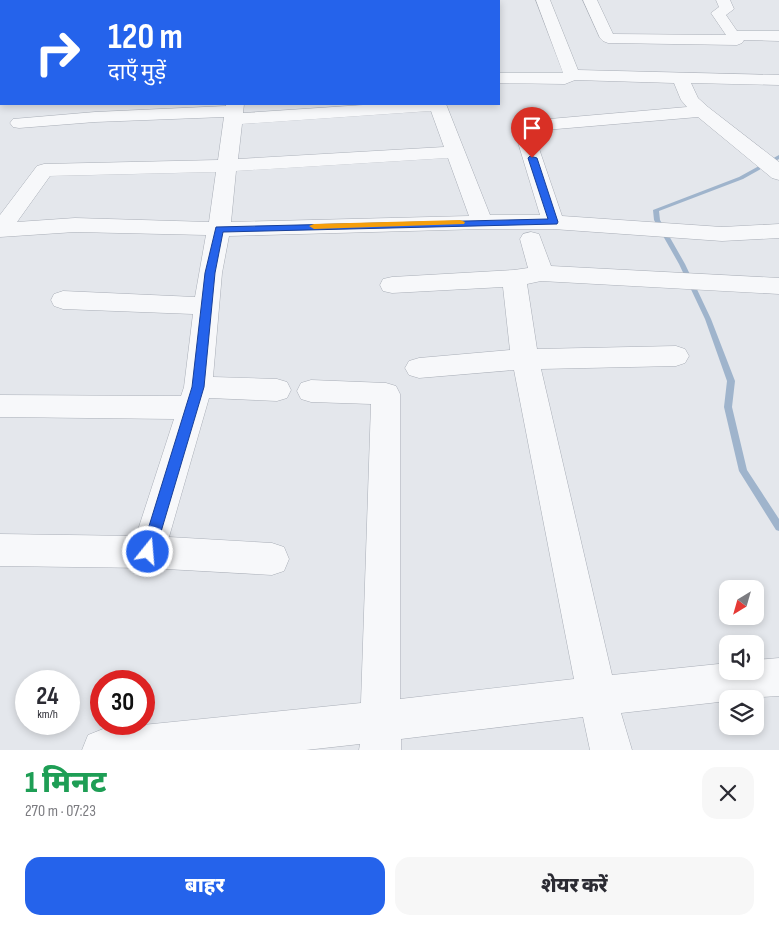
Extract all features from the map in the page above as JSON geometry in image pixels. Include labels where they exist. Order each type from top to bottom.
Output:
[{"type":"street","points":[[543,0],[572,75]]},
{"type":"street","points":[[590,0],[608,38],[736,40],[718,12],[727,9],[723,0]]},
{"type":"street","points":[[733,35],[779,36]]},
{"type":"street","points":[[500,78],[564,79],[572,75],[779,80]]},
{"type":"street","points":[[680,78],[690,100],[778,170]]},
{"type":"street","points":[[19,123],[98,110],[234,111],[408,105]]},
{"type":"street","points":[[437,105],[482,222]]},
{"type":"street","points":[[148,552],[195,398],[210,273],[219,229],[234,111]]},
{"type":"street","points":[[611,750],[597,695],[524,358],[528,275],[542,230],[522,126],[702,111]]},
{"type":"street","points":[[0,230],[44,170],[227,166],[456,152]]},
{"type":"street","points":[[0,230],[75,225],[219,229],[482,222],[542,230],[722,234],[779,232]]},
{"type":"street","points":[[392,285],[528,275],[779,286]]},
{"type":"street","points":[[63,300],[207,306]]},
{"type":"street","points":[[419,368],[524,358],[676,356]]},
{"type":"street","points":[[0,406],[195,398],[277,390]]},
{"type":"street","points":[[312,391],[386,394],[380,736]]},
{"type":"street","points":[[0,550],[148,552],[272,560]]},
{"type":"street","points":[[103,750],[226,740],[380,736],[597,695],[779,677]]},
{"type":"waterway","points":[[779,157],[741,178],[656,210],[657,220],[682,264],[708,319],[731,381],[728,407],[743,471],[779,527]]},
{"type":"slow traffic","points":[[314,226],[460,222]]},
{"type":"route","points":[[148,552],[198,387],[210,273],[219,229],[553,222],[532,158]]}]
